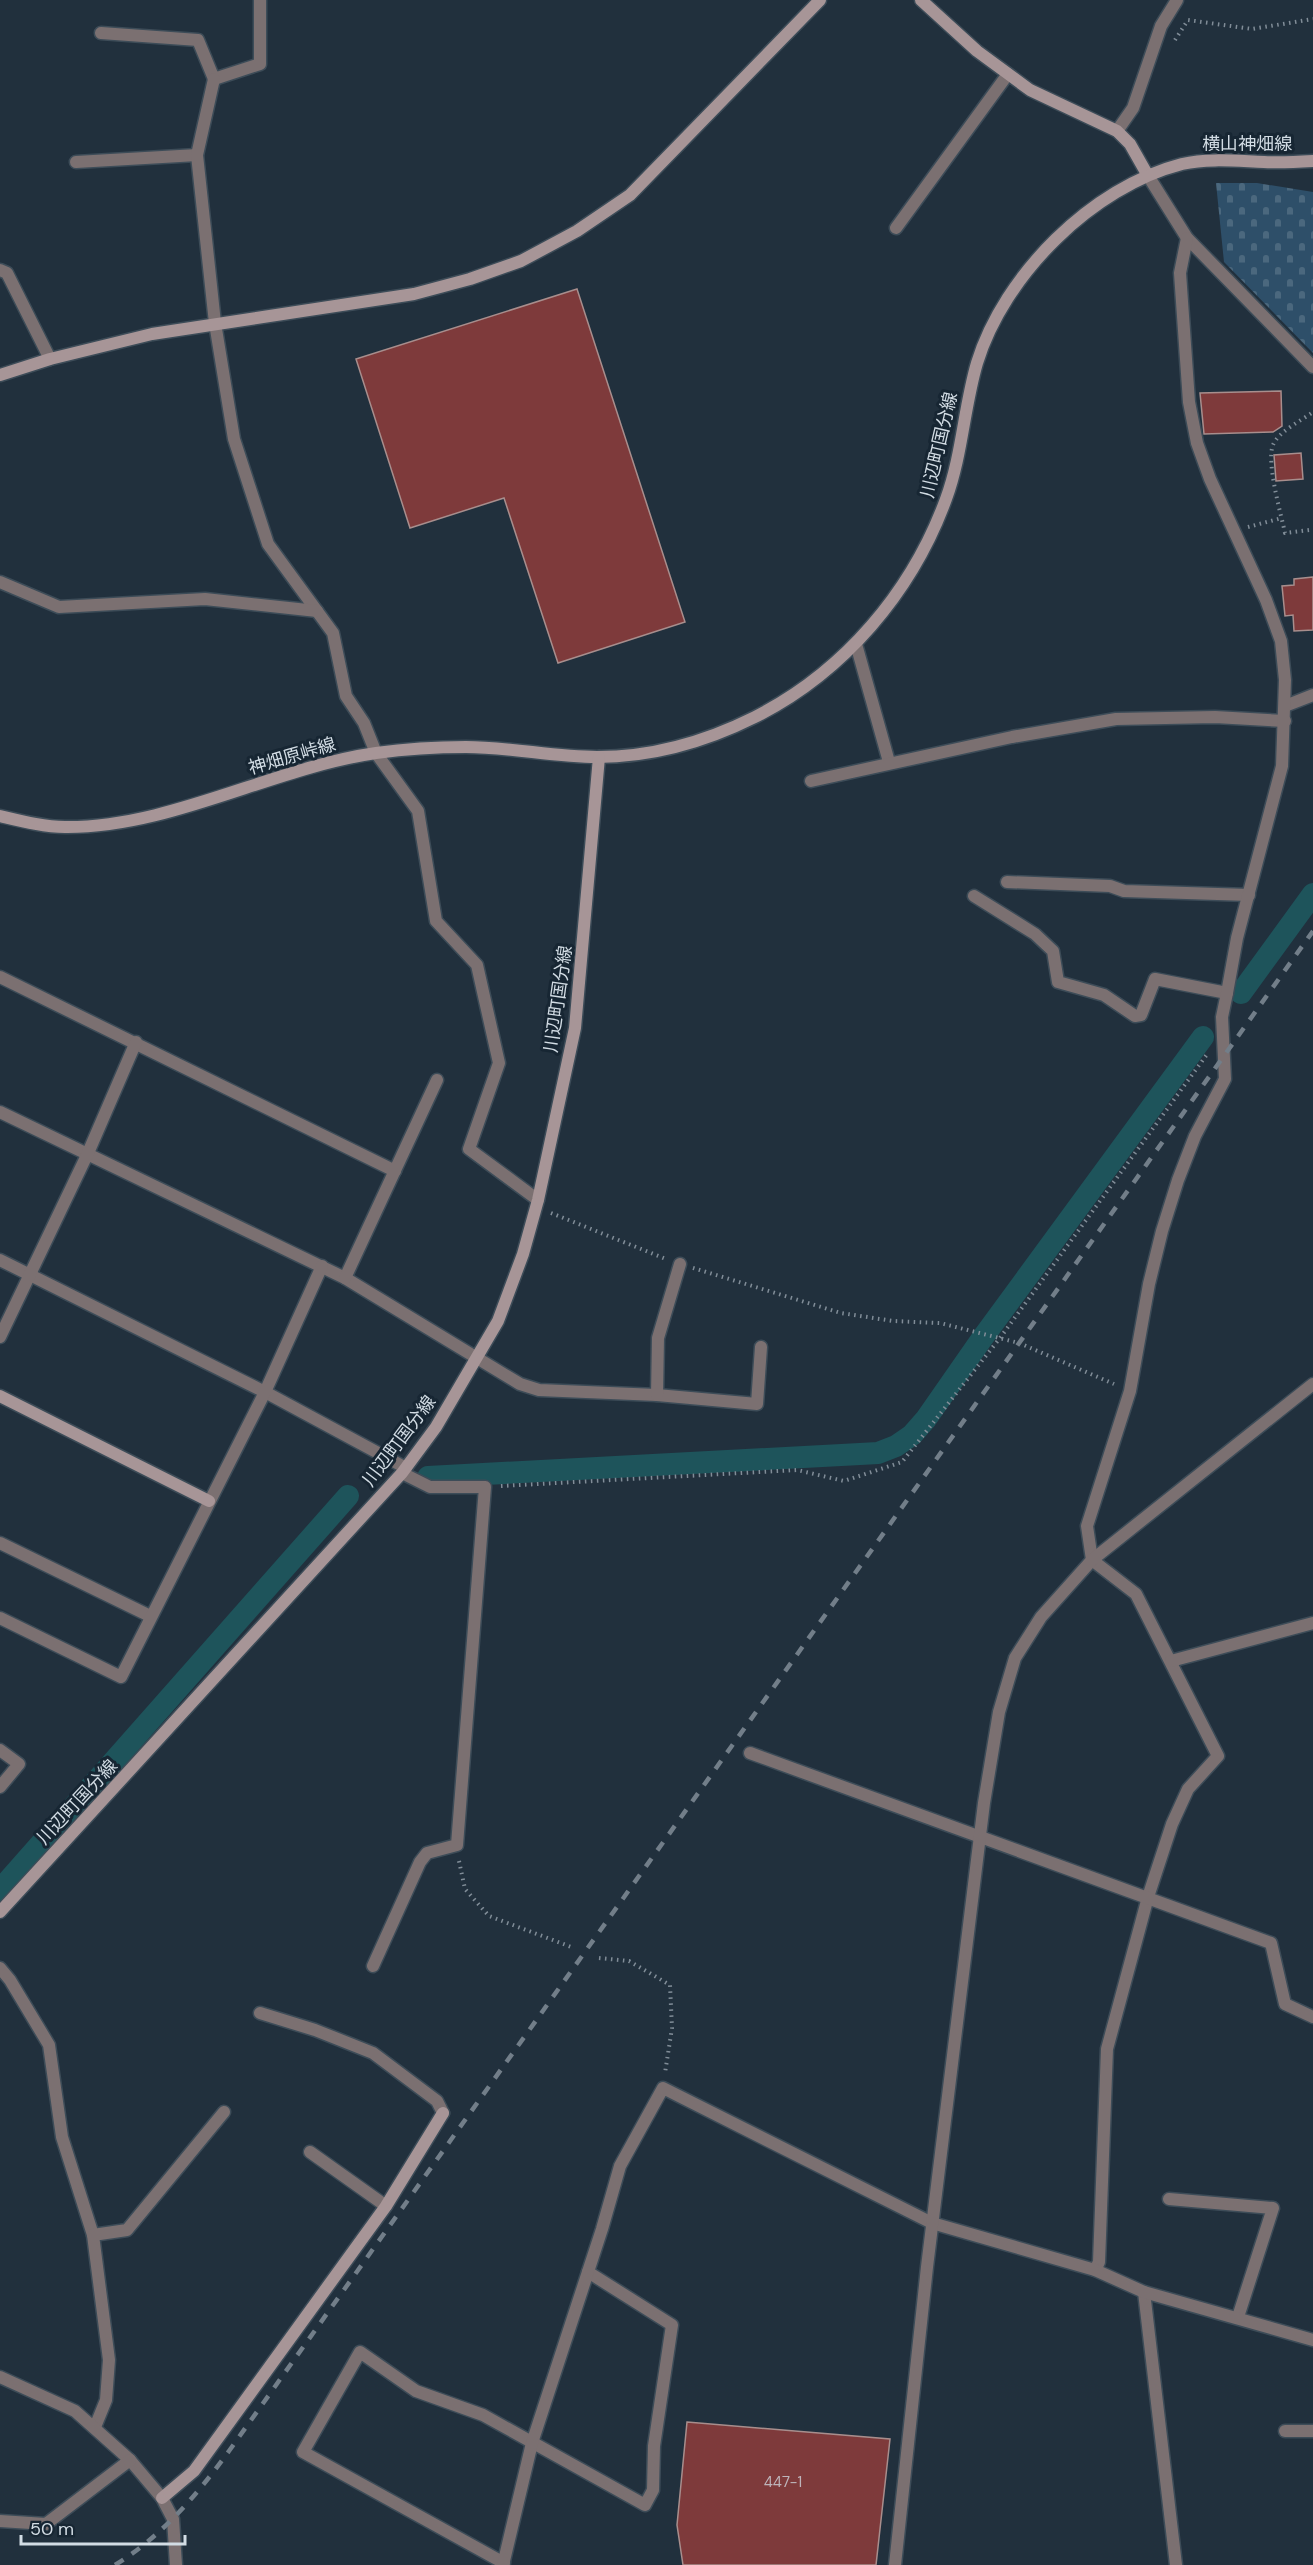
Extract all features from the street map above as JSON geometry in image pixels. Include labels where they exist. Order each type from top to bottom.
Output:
[{"type":"street","points":[[214,79],[260,64],[260,0]]},
{"type":"street","points":[[0,375],[50,359],[152,334],[414,294],[496,271],[549,247],[604,214],[630,195],[820,0]]},
{"type":"street","points":[[921,0],[977,51],[1030,90],[1117,131],[1130,144],[1187,238],[1313,367]]},
{"type":"street","points":[[1117,131],[1133,108],[1161,26],[1177,0]]},
{"type":"street","points":[[101,33],[198,40],[214,79],[197,155],[215,323],[234,438],[268,544],[333,633],[346,696],[364,723],[376,753],[418,811],[436,921],[477,965],[499,1064],[469,1149],[538,1200]]},
{"type":"street","points":[[896,228],[1008,74]]},
{"type":"street","points":[[76,162],[197,155]]},
{"type":"street","name":"横山神畑線","points":[[1147,174],[1204,160],[1268,163],[1313,161]]},
{"type":"street","name":"川辺町国分線","points":[[0,1912],[404,1470],[436,1427],[498,1321],[523,1254],[538,1200],[575,1028],[599,757],[666,749],[696,742],[729,729],[785,699],[856,644],[890,605],[916,565],[938,519],[948,495],[978,359],[994,322],[1015,287],[1064,231],[1097,206],[1147,174]]},
{"type":"street","points":[[1095,2270],[1098,2262],[1107,2049],[1148,1897],[1172,1824],[1188,1789],[1218,1756],[1136,1594],[1092,1560],[1087,1526],[1130,1391],[1149,1284],[1162,1231],[1195,1136],[1226,1079],[1222,1017],[1237,938],[1282,766],[1285,721],[1281,641],[1266,600],[1233,531],[1197,443],[1189,402],[1180,273],[1187,238]]},
{"type":"street","points":[[0,270],[7,273],[50,359]]},
{"type":"street","points":[[0,582],[59,608],[205,599],[317,611]]},
{"type":"street","points":[[856,644],[889,762]]},
{"type":"street","points":[[1285,706],[1313,695]]},
{"type":"street","points":[[811,781],[889,762],[1116,719],[1215,717],[1285,721]]},
{"type":"street","name":"神畑原峠線","points":[[0,816],[61,828],[106,825],[167,811],[296,771],[376,753],[467,747],[599,757]]},
{"type":"street","points":[[1007,882],[1110,886],[1124,891],[1249,895]]},
{"type":"street","points":[[974,896],[1041,939],[1053,951],[1058,982],[1104,995],[1135,1016],[1141,1015],[1155,979],[1227,993]]},
{"type":"street","points":[[0,976],[395,1171]]},
{"type":"street","points":[[0,1337],[88,1153],[136,1042]]},
{"type":"street","points":[[345,1278],[437,1080]]},
{"type":"street","points":[[0,1112],[322,1266],[477,1360],[520,1384],[539,1390],[657,1395],[757,1404],[761,1347]]},
{"type":"street","points":[[0,1260],[264,1392],[404,1470],[430,1487],[485,1487],[457,1845],[427,1853],[420,1862],[372,1966]]},
{"type":"street","points":[[657,1395],[658,1338],[680,1264]]},
{"type":"street","points":[[0,1618],[121,1677],[264,1392],[322,1266]]},
{"type":"street","points":[[895,2565],[932,2223],[984,1803],[999,1713],[1015,1658],[1026,1637],[1041,1617],[1092,1560],[1313,1384]]},
{"type":"street","points":[[0,1396],[209,1501]]},
{"type":"street","points":[[0,1543],[150,1617]]},
{"type":"street","points":[[1171,1661],[1313,1623]]},
{"type":"street","points":[[0,1750],[19,1764],[0,1787]]},
{"type":"street","points":[[750,1753],[1271,1943],[1285,2004],[1313,2017]]},
{"type":"street","points":[[0,1968],[5,1983],[49,2045],[62,2137],[93,2235],[109,2360],[106,2400],[95,2427]]},
{"type":"street","points":[[162,2498],[194,2471],[386,2206],[443,2113],[437,2101],[373,2053],[315,2030],[260,2013]]},
{"type":"street","points":[[588,2271],[672,2325],[654,2446],[653,2490],[645,2505],[532,2443],[483,2415],[416,2391],[360,2352],[303,2452],[503,2564],[532,2443],[620,2166],[663,2088],[932,2223],[1095,2270],[1144,2292],[1313,2340]]},
{"type":"street","points":[[93,2235],[127,2230],[224,2112]]},
{"type":"street","points":[[310,2152],[386,2206]]},
{"type":"street","points":[[1168,2199],[1273,2208],[1238,2318]]},
{"type":"street","points":[[1144,2292],[1176,2565]]},
{"type":"street","points":[[0,2377],[75,2411],[130,2460],[162,2498],[173,2519],[176,2565]]},
{"type":"street","points":[[1285,2431],[1313,2430]]},
{"type":"street","points":[[0,2521],[46,2524],[130,2460]]},
{"type":"path","points":[[1169,49],[1188,20],[1252,28],[1313,19]]},
{"type":"path","points":[[1309,530],[1285,533],[1276,497],[1272,454],[1273,445],[1278,438],[1313,412]]},
{"type":"path","points":[[1233,531],[1282,518]]},
{"type":"path","points":[[485,1487],[797,1470],[844,1481],[902,1462],[1000,1338],[1223,1032]]},
{"type":"path","points":[[538,1200],[553,1215],[680,1264],[841,1313],[893,1321],[940,1323],[1019,1343],[1130,1391]]},
{"type":"path","points":[[457,1845],[465,1889],[489,1916],[574,1948]]},
{"type":"path","points":[[599,1958],[629,1961],[670,1985],[672,2028],[663,2088]]},
{"type":"green space","points":[[1216,183],[1257,183],[1313,192],[1313,353],[1224,262]]},
{"type":"building","points":[[577,289],[685,622],[558,663],[504,498],[410,528],[356,359]]},
{"type":"building","points":[[1281,391],[1282,426],[1273,432],[1204,434],[1200,393]]},
{"type":"building","points":[[1301,453],[1303,479],[1276,481],[1274,455]]},
{"type":"building","points":[[1313,577],[1313,630],[1294,631],[1293,615],[1285,616],[1282,586],[1294,585],[1294,579]]},
{"type":"building","points":[[687,2422],[890,2439],[876,2565],[683,2565],[677,2525]]},
{"type":"waterway","points":[[1241,993],[1313,894]]},
{"type":"waterway","points":[[428,1477],[878,1453],[896,1446],[912,1435],[926,1419],[981,1340],[1203,1037]]},
{"type":"waterway","points":[[0,1890],[348,1496]]},
{"type":"railway","points":[[115,2565],[132,2554],[178,2514],[229,2451],[1313,931]]}]
